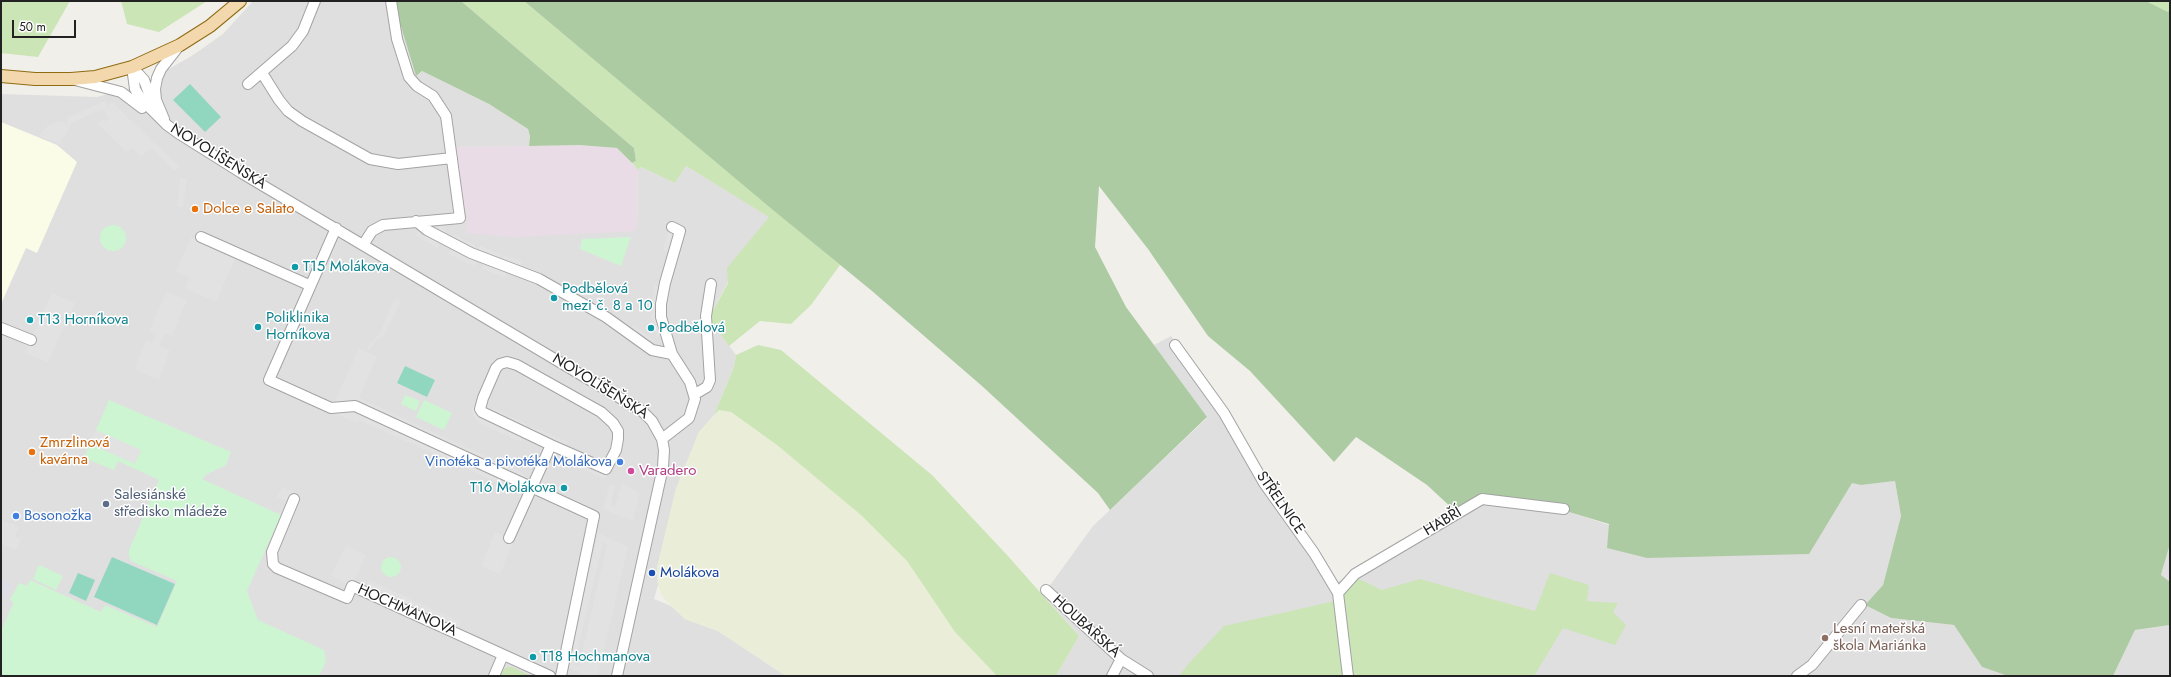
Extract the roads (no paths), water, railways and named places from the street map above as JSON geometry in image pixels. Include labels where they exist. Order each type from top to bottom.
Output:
[{"type":"main road","points":[[1,76],[35,79],[71,79],[95,77],[132,67],[180,45],[210,26],[240,1]]},
{"type":"street","points":[[248,84],[262,73],[298,38],[307,22],[315,1]]},
{"type":"street","points":[[363,245],[372,231],[383,225],[460,218],[452,158],[443,109],[433,96],[417,86],[409,76],[397,39],[391,1]]},
{"type":"street","points":[[167,125],[156,100],[155,89],[161,69],[180,45]]},
{"type":"street","name":"NOVOLÍŠEŇSKÁ","points":[[132,67],[135,89],[149,108],[167,125],[240,172],[642,411],[652,421],[662,439],[664,450],[663,467],[618,676]]},
{"type":"street","points":[[262,73],[279,100],[302,121],[370,159],[398,164],[452,158]]},
{"type":"street","points":[[71,79],[128,96],[145,111],[167,125]]},
{"type":"street","points":[[416,221],[427,230],[471,253],[538,278],[606,317],[652,350],[672,354]]},
{"type":"street","points":[[662,439],[689,418],[695,405],[695,394],[690,382],[672,354],[661,317],[661,304],[673,252],[680,231],[672,227]]},
{"type":"street","points":[[336,228],[309,286],[269,380],[332,408],[355,406],[594,516],[561,676]]},
{"type":"street","points":[[201,238],[309,286]]},
{"type":"street","points":[[695,394],[707,386],[710,380],[706,316],[711,284]]},
{"type":"street","points":[[1,328],[31,340]]},
{"type":"street","name":"STŘELNICE","points":[[1175,345],[1224,413],[1264,483],[1314,553],[1338,593],[1348,676]]},
{"type":"street","points":[[512,363],[532,373],[608,417],[618,431],[618,445],[606,469],[551,445],[482,412],[481,404],[483,398],[496,368],[500,364],[512,363]]},
{"type":"street","points":[[509,538],[551,445]]},
{"type":"street","name":"HOCHMANOVA","points":[[294,499],[272,552],[273,564],[277,568],[347,598],[352,586],[550,676]]},
{"type":"street","name":"HABŘÍ","points":[[1338,593],[1355,574],[1482,499],[1564,510]]},
{"type":"street","name":"HOUBAŘSKÁ","points":[[1046,590],[1121,659],[1148,676]]},
{"type":"street","points":[[1797,676],[1812,665],[1861,605]]},
{"type":"street","points":[[494,676],[503,655]]},
{"type":"street","points":[[1112,676],[1121,659]]},
{"type":"place","name":"Dolce e Salato","points":[[195,209]]},
{"type":"place","name":"T15 Molákova","points":[[295,267]]},
{"type":"place","name":"Podbělová mezi č. 8 a 10","points":[[554,298]]},
{"type":"place","name":"T13 Horníkova","points":[[30,320]]},
{"type":"place","name":"Poliklinika Horníkova","points":[[258,327]]},
{"type":"place","name":"Podbělová","points":[[651,328]]},
{"type":"place","name":"Zmrzlinová kavárna","points":[[32,452]]},
{"type":"place","name":"Vinotéka a pivotéka Molákova","points":[[620,462]]},
{"type":"place","name":"Varadero","points":[[631,471]]},
{"type":"place","name":"T16 Molákova","points":[[564,488]]},
{"type":"place","name":"Salesiánské středisko mládeže","points":[[106,504]]},
{"type":"place","name":"Bosonožka","points":[[16,516]]},
{"type":"place","name":"Molákova","points":[[652,573]]},
{"type":"place","name":"Lesní mateřská škola Mariánka","points":[[1825,638]]},
{"type":"place","name":"T18 Hochmanova","points":[[533,657]]}]
